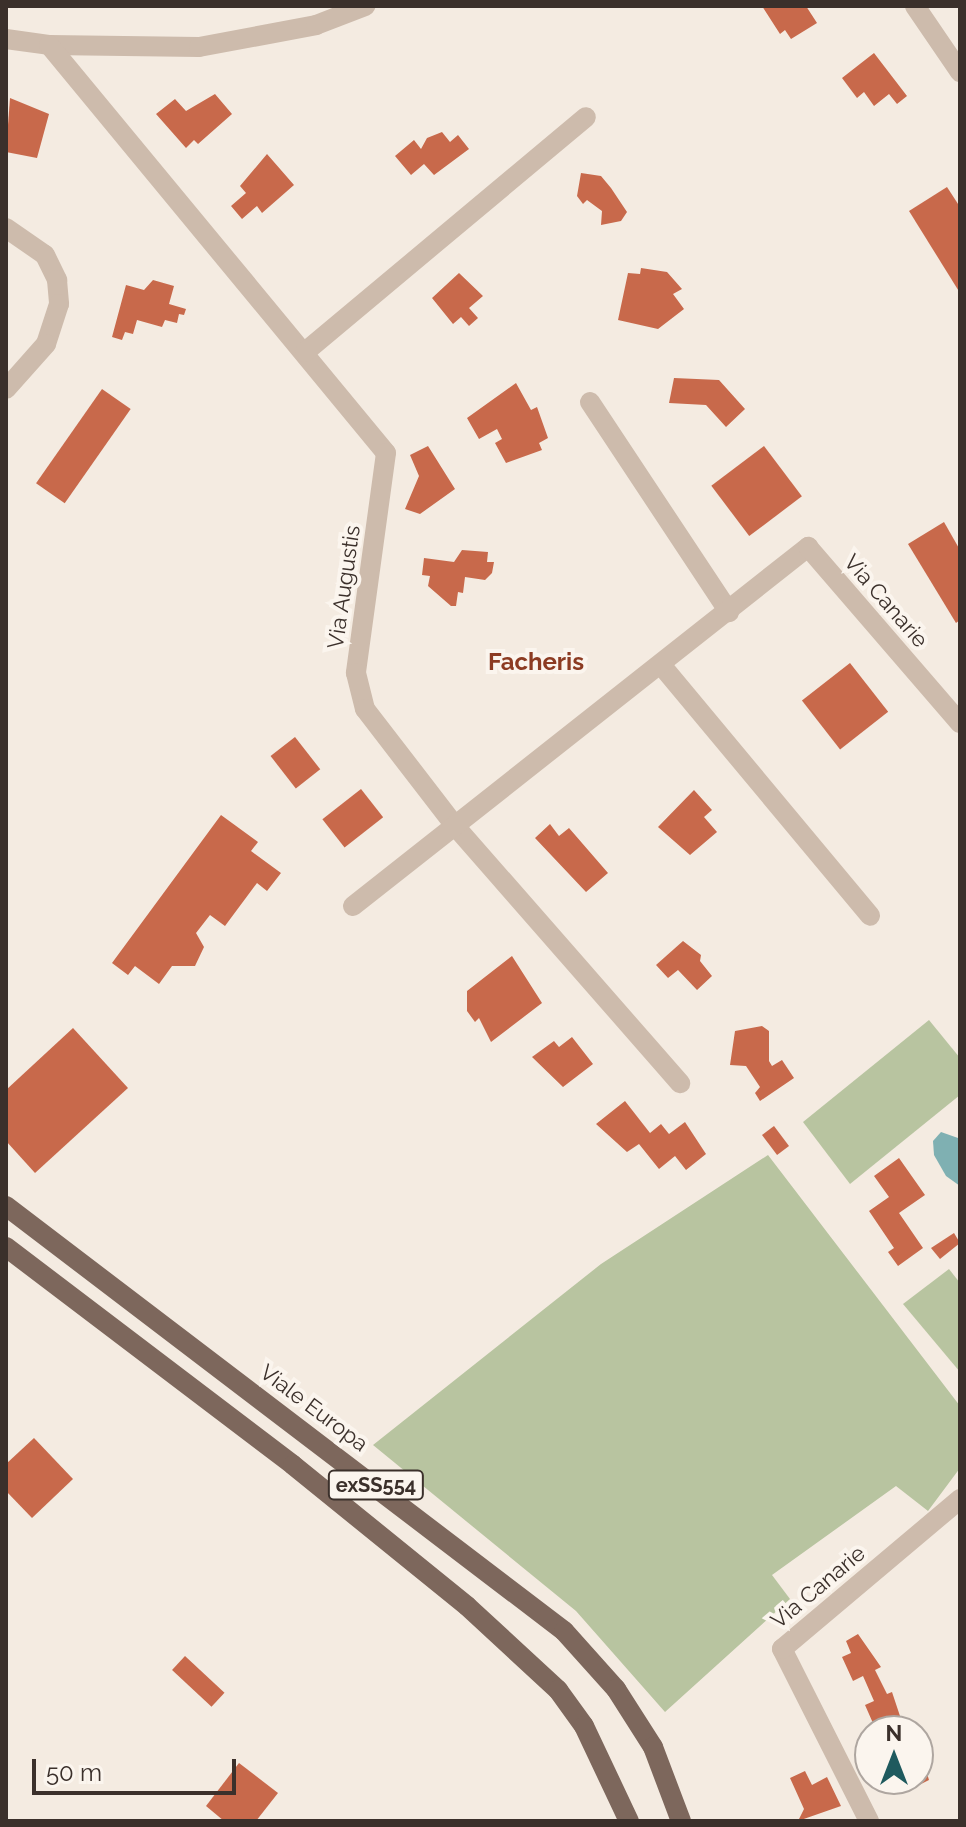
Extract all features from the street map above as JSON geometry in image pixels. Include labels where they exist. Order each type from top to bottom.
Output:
[{"type":"main road","name":"Viale Europa","points":[[6,1206],[564,1631],[616,1689],[653,1747],[681,1821]]},
{"type":"main road","name":"exSS554","points":[[6,1247],[293,1465],[467,1606],[558,1690],[596,1748],[629,1821]]},
{"type":"street","points":[[6,39],[49,45],[199,47],[316,25],[365,6]]},
{"type":"street","points":[[915,6],[960,72]]},
{"type":"street","name":"Via Augustis","points":[[49,45],[386,453],[356,673],[365,709],[455,826],[680,1083]]},
{"type":"street","points":[[305,352],[586,117]]},
{"type":"street","points":[[6,228],[45,255],[57,280],[59,304],[46,344],[6,389]]},
{"type":"street","points":[[353,906],[729,612],[590,402]]},
{"type":"street","name":"Via Canarie","points":[[729,612],[808,547],[960,723]]},
{"type":"street","points":[[662,666],[870,916]]},
{"type":"street","name":"Via Canarie","points":[[869,1821],[782,1649],[960,1499]]},
{"type":"green space","points":[[929,1020],[960,1058],[960,1095],[850,1184],[803,1122]]},
{"type":"green space","points":[[768,1155],[960,1406],[960,1468],[928,1511],[896,1486],[772,1575],[790,1599],[665,1712],[576,1611],[373,1445],[601,1264]]},
{"type":"green space","points":[[949,1269],[960,1283],[960,1372],[903,1304]]},
{"type":"water","points":[[941,1132],[958,1138],[960,1186],[946,1176],[934,1155],[933,1141]]},
{"type":"building","points":[[762,6],[806,6],[817,23],[791,39],[785,30],[780,34]]},
{"type":"building","points":[[874,53],[907,96],[897,104],[889,94],[874,106],[864,92],[857,98],[842,78]]},
{"type":"building","points":[[215,94],[232,114],[198,144],[194,140],[186,148],[156,114],[175,99],[186,111]]},
{"type":"building","points":[[10,98],[49,114],[37,158],[6,152]]},
{"type":"building","points":[[442,132],[450,142],[458,135],[469,149],[434,175],[424,164],[411,175],[395,156],[414,140],[421,149],[427,138]]},
{"type":"building","points":[[267,154],[294,185],[262,213],[257,206],[242,219],[231,206],[246,193],[240,186]]},
{"type":"building","points":[[581,173],[601,176],[611,188],[627,212],[621,221],[601,225],[602,211],[587,200],[583,204],[577,196]]},
{"type":"building","points":[[947,187],[960,207],[960,293],[909,211]]},
{"type":"building","points":[[641,268],[667,272],[682,289],[673,294],[684,309],[658,329],[618,320],[628,273],[640,274]]},
{"type":"building","points":[[459,273],[483,296],[469,308],[478,318],[469,326],[461,317],[453,324],[432,298]]},
{"type":"building","points":[[153,280],[174,286],[169,304],[186,309],[184,315],[179,314],[177,323],[165,320],[162,327],[137,320],[133,334],[125,332],[122,340],[112,337],[126,285],[144,290]]},
{"type":"building","points":[[674,378],[719,380],[745,409],[726,427],[706,405],[669,403]]},
{"type":"building","points":[[516,383],[531,410],[537,407],[548,438],[539,443],[542,450],[506,463],[495,443],[502,439],[497,429],[479,439],[467,418]]},
{"type":"building","points":[[102,389],[131,409],[65,503],[36,483]]},
{"type":"building","points":[[428,446],[455,489],[420,514],[405,509],[419,476],[410,455]]},
{"type":"building","points":[[764,446],[802,496],[749,536],[711,486]]},
{"type":"building","points":[[944,522],[960,550],[960,620],[956,623],[908,544]]},
{"type":"building","points":[[462,550],[488,552],[487,562],[494,562],[492,573],[485,580],[465,577],[463,593],[458,592],[456,606],[451,606],[428,586],[430,576],[422,575],[424,558],[454,562]]},
{"type":"building","points":[[850,663],[888,712],[840,749],[802,701]]},
{"type":"building","points":[[295,737],[320,769],[296,788],[271,756]]},
{"type":"building","points":[[361,789],[383,817],[345,848],[322,819]]},
{"type":"building","points":[[694,790],[712,810],[704,817],[717,832],[690,855],[658,827]]},
{"type":"building","points":[[221,815],[258,842],[251,851],[281,873],[267,891],[257,883],[225,926],[210,915],[196,933],[204,947],[195,966],[172,966],[159,984],[135,966],[128,975],[112,963]]},
{"type":"building","points":[[550,824],[559,836],[569,828],[608,873],[586,892],[535,838]]},
{"type":"building","points":[[683,941],[701,955],[700,961],[712,976],[697,990],[678,970],[668,978],[656,965]]},
{"type":"building","points":[[512,956],[542,1003],[491,1042],[479,1018],[475,1022],[467,1011],[467,991]]},
{"type":"building","points":[[762,1026],[769,1031],[769,1061],[772,1066],[782,1060],[794,1078],[760,1101],[755,1093],[760,1087],[746,1066],[730,1065],[735,1031]]},
{"type":"building","points":[[73,1028],[128,1088],[35,1173],[6,1141],[6,1090]]},
{"type":"building","points":[[572,1037],[593,1064],[563,1087],[532,1057],[554,1041],[559,1047]]},
{"type":"building","points":[[625,1101],[650,1133],[661,1124],[669,1134],[685,1122],[706,1154],[686,1170],[675,1156],[659,1169],[639,1144],[627,1152],[596,1124]]},
{"type":"building","points":[[774,1126],[789,1146],[777,1155],[762,1135]]},
{"type":"building","points":[[899,1158],[925,1195],[899,1213],[923,1248],[898,1266],[888,1252],[894,1248],[869,1211],[889,1197],[874,1176]]},
{"type":"building","points":[[954,1233],[960,1243],[940,1259],[931,1248]]},
{"type":"building","points":[[34,1438],[73,1479],[32,1518],[6,1491],[6,1464]]},
{"type":"building","points":[[858,1634],[881,1667],[875,1670],[887,1694],[892,1692],[900,1715],[869,1715],[865,1705],[874,1701],[863,1676],[853,1681],[842,1657],[851,1653],[846,1641]]},
{"type":"building","points":[[185,1656],[224,1693],[212,1707],[172,1670]]},
{"type":"building","points":[[239,1763],[278,1793],[256,1821],[224,1821],[206,1806]]},
{"type":"building","points":[[805,1771],[812,1785],[827,1777],[841,1806],[798,1821],[804,1809],[790,1778]]},
{"type":"district","name":"Facheris","points":[[536,662]]}]
